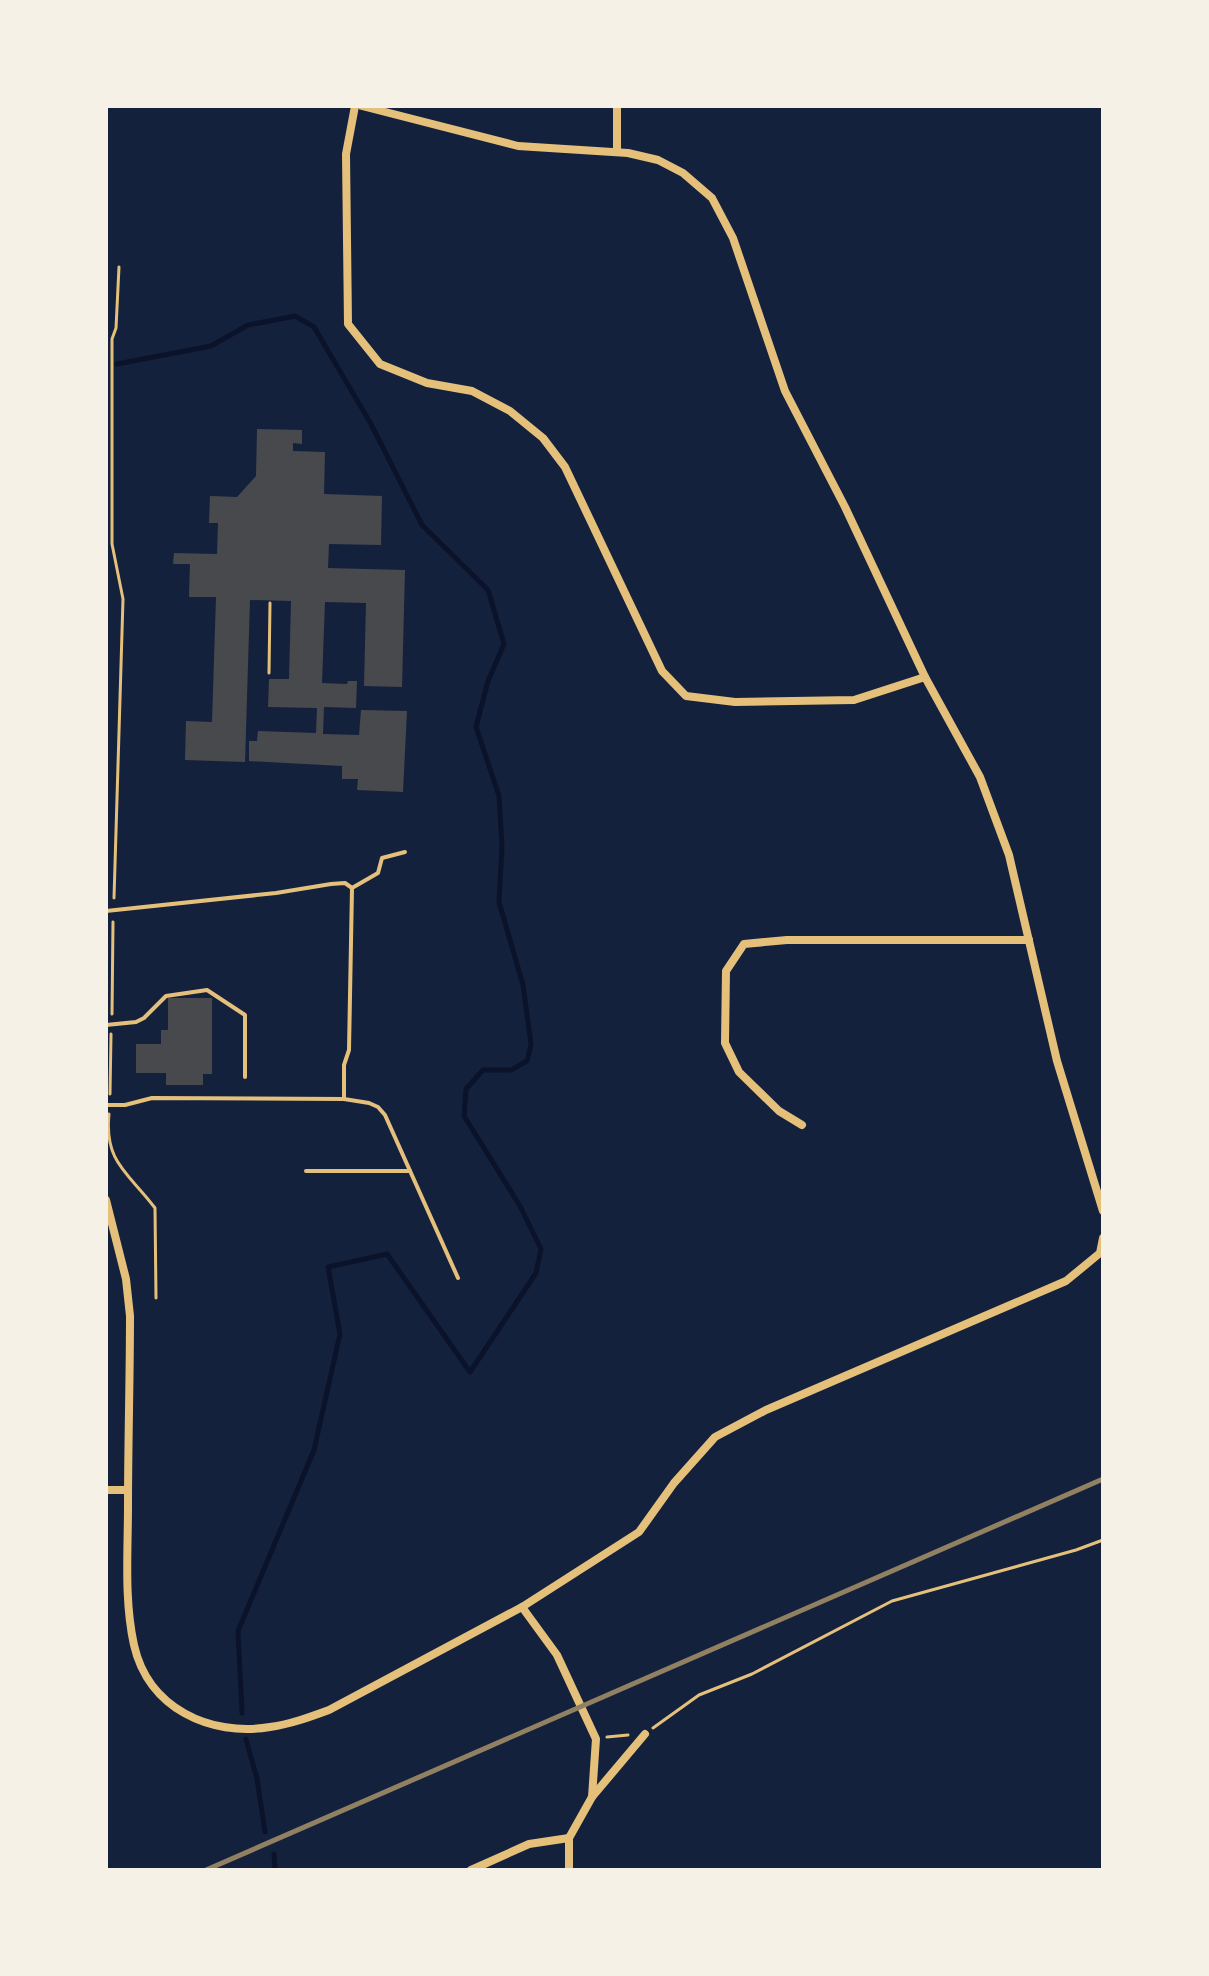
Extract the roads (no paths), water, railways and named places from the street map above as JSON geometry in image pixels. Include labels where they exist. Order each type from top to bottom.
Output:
[{"type":"street","points":[[355,106],[346,154],[348,324],[380,364],[427,383],[472,391],[510,411],[543,438],[565,467],[662,671],[686,696],[735,702],[854,700],[925,677]]},
{"type":"street","points":[[362,106],[518,146],[617,152],[658,160],[683,173],[712,198],[733,238],[785,391],[845,507],[925,677],[980,777],[1009,855],[1057,1061],[1103,1211]]},
{"type":"street","points":[[617,106],[617,152]]},
{"type":"street","points":[[802,1125],[779,1111],[739,1072],[725,1043],[726,971],[744,944],[787,940],[1029,940]]},
{"type":"street","points":[[106,1200],[126,1279],[130,1316],[129,1613],[139,1661],[144,1675],[163,1699],[184,1715],[211,1725],[240,1730],[297,1722],[329,1710],[522,1607],[639,1532],[674,1483],[715,1437],[766,1410],[1066,1281],[1100,1253],[1103,1238]]},
{"type":"street","points":[[106,1490],[128,1490]]},
{"type":"street","points":[[522,1607],[557,1655],[596,1739],[592,1797]]},
{"type":"street","points":[[569,1870],[569,1838],[592,1797],[645,1734]]},
{"type":"street","points":[[471,1870],[529,1844],[569,1838]]},
{"type":"lane","points":[[352,888],[378,873],[382,858],[405,852]]},
{"type":"lane","points":[[106,911],[262,895],[331,884],[345,883],[352,888]]},
{"type":"lane","points":[[344,1099],[344,1065],[349,1050],[352,888]]},
{"type":"lane","points":[[109,1025],[144,1018],[166,996],[207,990],[245,1015],[245,1077]]},
{"type":"lane","points":[[108,1105],[125,1105],[152,1098],[344,1099],[378,1107],[385,1115],[458,1278]]},
{"type":"lane","points":[[306,1171],[410,1171]]},
{"type":"waterway","points":[[117,364],[211,346],[248,325],[295,316],[314,327],[371,424],[422,525],[488,590],[504,644],[488,681],[476,727],[499,796],[502,846],[499,902],[523,985],[531,1044],[527,1061],[511,1070],[483,1070],[466,1089],[464,1116],[520,1206],[541,1249],[536,1273],[470,1372],[387,1254],[328,1267],[340,1334],[314,1450],[238,1631],[242,1713]]},
{"type":"waterway","points":[[246,1739],[257,1779],[265,1832]]},
{"type":"waterway","points":[[274,1854],[275,1870]]},
{"type":"railway","points":[[206,1870],[1103,1479]]}]
